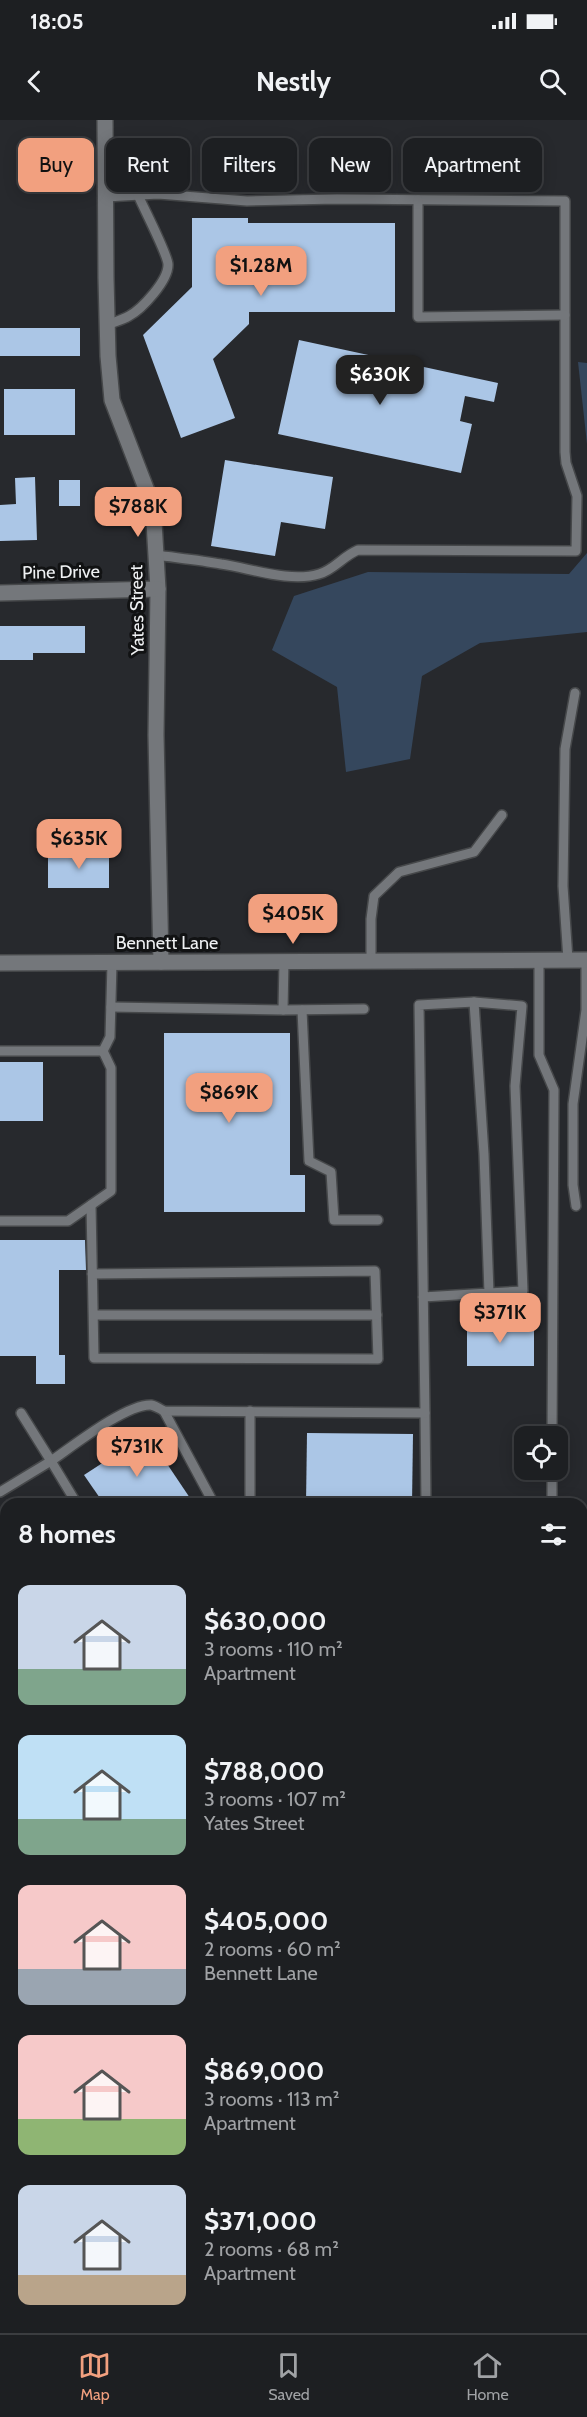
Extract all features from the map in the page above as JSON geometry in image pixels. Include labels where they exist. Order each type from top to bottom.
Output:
[{"type":"street","name":"Yates Street","points":[[105,120],[107,325],[112,400],[147,491],[154,522],[158,590],[156,735],[160,962]]},
{"type":"street","name":"Pine Drive","points":[[0,593],[158,590]]},
{"type":"street","name":"Bennett Lane","points":[[0,963],[587,960]]},
{"type":"lane","points":[[105,197],[168,194],[247,201],[565,201],[565,452],[566,463],[577,496],[576,551],[358,550],[348,554],[330,569],[312,576],[267,574],[223,564],[156,555]]},
{"type":"lane","points":[[107,325],[139,309],[157,289],[167,271],[165,255],[138,195]]},
{"type":"lane","points":[[418,200],[418,317],[565,315]]},
{"type":"lane","points":[[568,960],[563,886],[565,749],[575,693]]},
{"type":"lane","points":[[371,961],[371,919],[374,896],[399,872],[474,852],[502,815]]},
{"type":"lane","points":[[539,960],[539,1054],[554,1090],[552,1426]]},
{"type":"lane","points":[[576,1206],[573,1185],[573,1104],[586,1010],[587,960]]},
{"type":"lane","points":[[282,1010],[284,961]]},
{"type":"lane","points":[[103,1051],[110,1037],[112,963]]},
{"type":"lane","points":[[474,1002],[484,1154],[489,1293]]},
{"type":"lane","points":[[423,1297],[523,1291],[514,1086],[522,1006],[474,1002],[418,1005],[426,1498]]},
{"type":"lane","points":[[111,1007],[364,1009]]},
{"type":"lane","points":[[302,1010],[309,1161],[331,1172],[334,1220],[378,1220]]},
{"type":"lane","points":[[0,1051],[103,1051]]},
{"type":"lane","points":[[0,1221],[68,1221],[111,1191],[111,1068],[103,1051]]},
{"type":"lane","points":[[91,1205],[92,1274],[94,1358],[378,1359],[375,1271],[92,1274]]},
{"type":"lane","points":[[93,1315],[377,1316]]},
{"type":"lane","points":[[0,1492],[127,1411],[154,1405],[164,1411],[211,1498]]},
{"type":"lane","points":[[164,1411],[425,1413]]},
{"type":"lane","points":[[250,1411],[250,1498]]},
{"type":"lane","points":[[21,1413],[73,1498]]},
{"type":"lane","points":[[552,1480],[552,1498]]},
{"type":"shaded area","points":[[578,362],[587,363],[587,444]]},
{"type":"shaded area","points":[[587,553],[587,632],[480,643],[422,676],[410,759],[346,772],[337,687],[272,650],[294,596],[368,572],[569,574]]},
{"type":"building","points":[[192,218],[248,218],[248,223],[395,223],[395,312],[249,312],[249,324],[213,359],[235,418],[181,438],[143,335],[192,287]]},
{"type":"building","points":[[0,328],[80,328],[80,356],[0,356]]},
{"type":"building","points":[[299,340],[498,383],[494,402],[465,396],[460,421],[472,424],[461,473],[278,434]]},
{"type":"building","points":[[4,389],[75,389],[75,435],[4,435]]},
{"type":"building","points":[[225,460],[333,477],[325,529],[281,522],[275,556],[211,546]]},
{"type":"building","points":[[35,477],[37,540],[0,541],[0,505],[16,504],[15,478]]},
{"type":"building","points":[[59,480],[80,480],[80,506],[59,506]]},
{"type":"building","points":[[0,626],[85,626],[85,653],[33,653],[33,660],[0,660]]},
{"type":"building","points":[[48,852],[109,852],[109,888],[48,888]]},
{"type":"building","points":[[164,1033],[290,1033],[290,1175],[305,1175],[305,1212],[164,1212]]},
{"type":"building","points":[[0,1062],[43,1062],[43,1121],[0,1121]]},
{"type":"building","points":[[0,1240],[85,1240],[86,1270],[59,1270],[59,1355],[65,1355],[65,1384],[36,1384],[36,1356],[0,1356]]},
{"type":"building","points":[[467,1323],[534,1323],[534,1366],[467,1366]]},
{"type":"building","points":[[307,1433],[413,1434],[412,1498],[306,1498]]},
{"type":"building","points":[[147,1434],[190,1498],[100,1498],[84,1475]]}]
